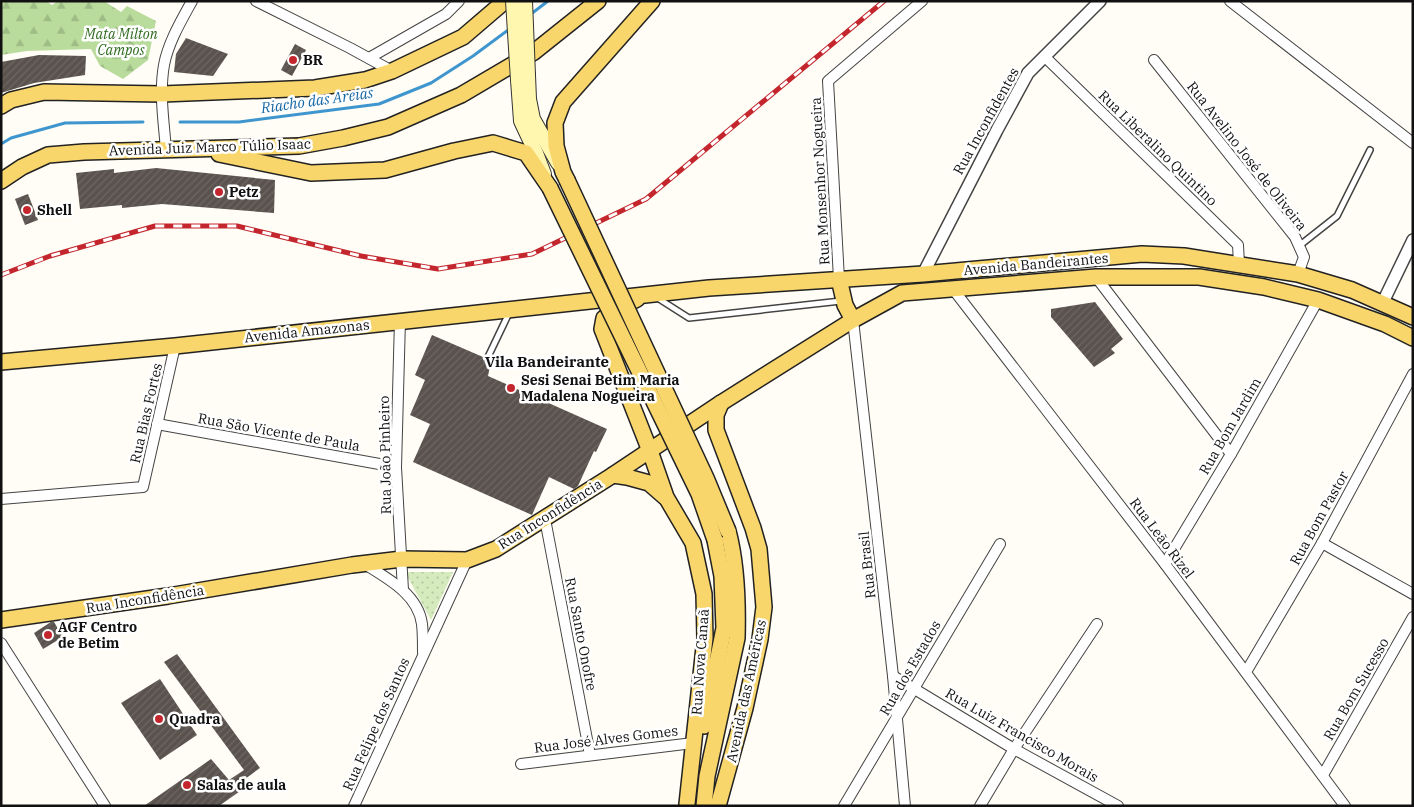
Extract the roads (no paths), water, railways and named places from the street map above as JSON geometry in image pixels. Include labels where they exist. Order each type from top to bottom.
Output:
[{"type":"main road","points":[[1,106],[11,100],[44,92],[162,94],[315,88],[366,80],[392,71],[463,37],[505,1]]},
{"type":"main road","points":[[513,1],[523,78],[533,119],[565,176]]},
{"type":"main road","points":[[525,1],[521,121],[548,184],[699,494],[715,540],[722,576],[724,628],[686,805]]},
{"type":"main road","name":"Avenida Juiz Marco Túlio Isaac","points":[[1,181],[22,167],[48,155],[84,152],[299,146],[343,138],[388,126],[461,95],[494,76],[534,52],[598,1]]},
{"type":"main road","name":"Avenida das Américas","points":[[652,1],[562,102],[555,123],[556,146],[565,176],[706,478],[728,531],[732,548],[738,617],[737,638],[707,776],[704,806]]},
{"type":"main road","points":[[196,150],[310,173],[385,170],[454,151],[492,143],[526,153],[548,184]]},
{"type":"main road","name":"Avenida Bandeirantes","points":[[612,298],[709,288],[923,274],[1142,254],[1184,256],[1298,274],[1352,290],[1383,302],[1413,317]]},
{"type":"main road","name":"Avenida Bandeirantes","points":[[902,293],[1096,277],[1199,277],[1264,287],[1318,300],[1384,324],[1413,338]]},
{"type":"main road","points":[[839,279],[844,301],[853,320]]},
{"type":"main road","points":[[1264,287],[1276,284],[1292,286],[1356,304],[1374,305],[1383,302]]},
{"type":"main road","name":"Rua Inconfidência","points":[[1,620],[168,596],[363,563],[402,559],[467,560],[496,549],[545,519],[721,403],[853,320],[902,293]]},
{"type":"main road","name":"Rua Nova Canaã","points":[[648,294],[620,307],[604,318],[602,329],[666,497],[693,544],[704,594],[705,638],[686,805]]},
{"type":"main road","name":"Avenida Amazonas","points":[[1,362],[175,346],[612,298]]},
{"type":"main road","name":"Avenida das Américas","points":[[720,805],[745,708],[760,639],[764,606],[759,549],[716,430],[716,415],[721,403]]},
{"type":"main road","points":[[613,475],[649,483],[666,497]]},
{"type":"street","points":[[166,150],[162,94],[164,64],[177,29],[192,1]]},
{"type":"street","points":[[256,1],[392,71]]},
{"type":"street","points":[[368,58],[446,14],[458,1]]},
{"type":"street","name":"Rua Monsenhor Nogueira","points":[[839,279],[828,82],[922,1]]},
{"type":"street","name":"Rua Inconfidentes","points":[[923,274],[1028,73],[1100,1]]},
{"type":"street","points":[[1230,1],[1413,143]]},
{"type":"street","name":"Rua Liberalino Quintino","points":[[1045,57],[1238,245],[1239,264]]},
{"type":"street","name":"Rua Avelino José de Oliveira","points":[[1154,60],[1295,237],[1304,257],[1298,274]]},
{"type":"street","points":[[1383,302],[1413,240]]},
{"type":"street","points":[[1096,277],[1230,454]]},
{"type":"street","name":"Rua Leão Rizel","points":[[953,289],[1165,564],[1345,806]]},
{"type":"street","name":"Rua Bom Jardim","points":[[1165,564],[1318,300]]},
{"type":"street","name":"Rua João Pinheiro","points":[[400,320],[396,467],[403,590]]},
{"type":"street","name":"Rua Brasil","points":[[853,320],[906,806]]},
{"type":"street","name":"Rua Bias Fortes","points":[[1,499],[144,487],[175,346]]},
{"type":"street","name":"Rua Bom Pastor","points":[[1246,672],[1322,543],[1413,374]]},
{"type":"street","name":"Rua São Vicente de Paula","points":[[157,424],[396,467]]},
{"type":"street","name":"Rua Santo Onofre","points":[[545,519],[590,755]]},
{"type":"street","points":[[1322,543],[1413,594]]},
{"type":"street","name":"Rua dos Estados","points":[[844,806],[912,688],[1000,544]]},
{"type":"street","name":"Rua Felipe dos Santos","points":[[354,806],[467,560]]},
{"type":"street","name":"Rua Felipe dos Santos","points":[[363,563],[403,590],[414,604],[422,622],[424,653]]},
{"type":"street","name":"Rua Bom Sucesso","points":[[1323,775],[1413,617]]},
{"type":"street","points":[[980,806],[1014,749],[1096,624]]},
{"type":"street","points":[[1,643],[105,806]]},
{"type":"street","name":"Rua Luiz Francisco Morais","points":[[893,676],[1014,749],[1116,805]]},
{"type":"street","name":"Rua José Alves Gomes","points":[[521,764],[693,743]]},
{"type":"lane","points":[[1299,246],[1337,216],[1370,150]]},
{"type":"lane","points":[[648,294],[689,318],[844,301]]},
{"type":"lane","points":[[487,359],[512,308]]},
{"type":"waterway","name":"Riacho das Areias","points":[[531,14],[548,1]]},
{"type":"waterway","name":"Riacho das Areias","points":[[180,122],[239,122],[379,104],[431,83],[473,56],[511,28]]},
{"type":"waterway","name":"Riacho das Areias","points":[[1,144],[11,138],[65,123],[143,122]]},
{"type":"railway","points":[[1,275],[50,256],[155,226],[237,226],[361,256],[438,269],[532,254],[646,199],[884,1]]},
{"type":"place","name":"BR","points":[[293,60]]},
{"type":"place","name":"Petz","points":[[219,192]]},
{"type":"place","name":"Shell","points":[[27,210]]},
{"type":"place","name":"Sesi Senai Betim Maria Madalena Nogueira","points":[[511,388]]},
{"type":"place","name":"AGF Centro de Betim","points":[[48,635]]},
{"type":"place","name":"Quadra","points":[[159,719]]},
{"type":"place","name":"Salas de aula","points":[[187,785]]},
{"type":"district","name":"Vila Bandeirante","points":[[547,361]]},
{"type":"park label","name":"Mata Milton Campos","points":[[121,42]]}]
